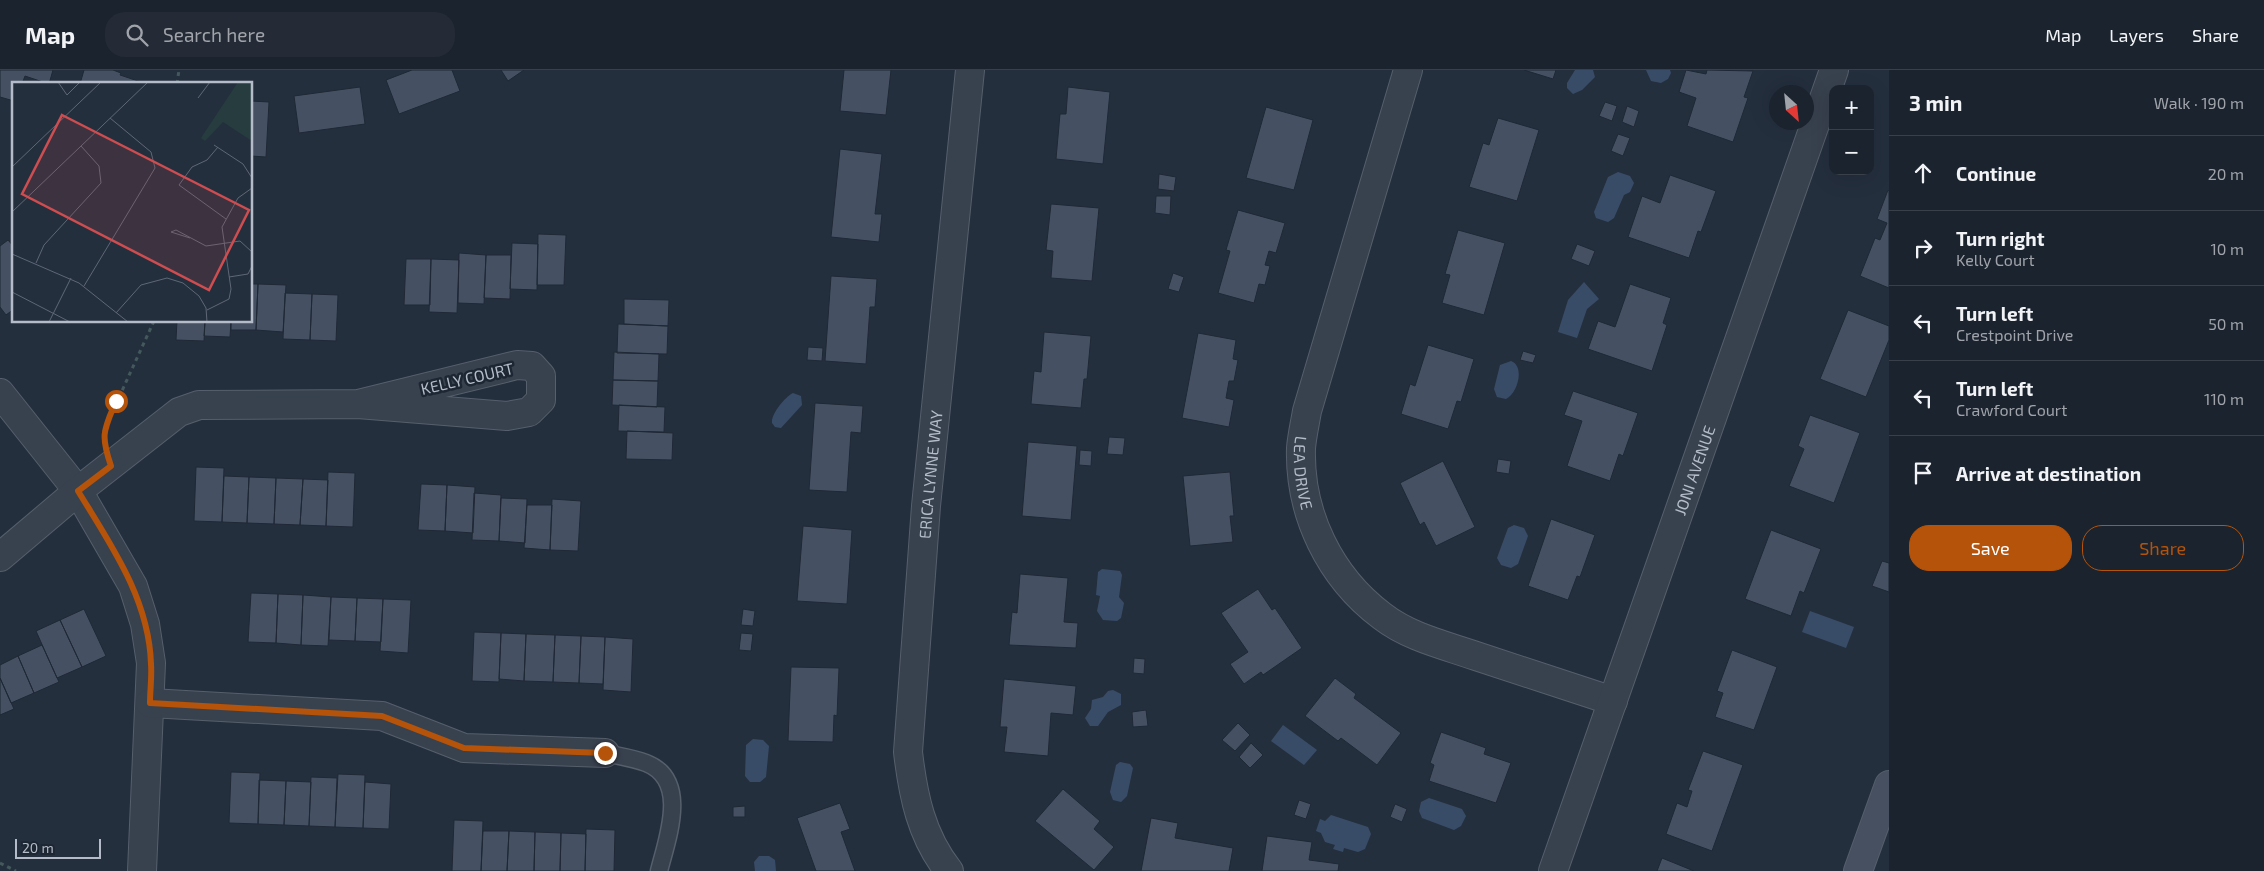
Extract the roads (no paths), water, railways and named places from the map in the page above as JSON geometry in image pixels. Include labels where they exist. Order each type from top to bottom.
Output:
[{"type":"street","name":"ERICA LYNNE WAY","points":[[948,871],[924,828],[912,791],[908,752],[926,506],[970,70]]},
{"type":"street","name":"LEA DRIVE","points":[[1408,70],[1307,411],[1301,448],[1303,485],[1313,525],[1330,559],[1352,589],[1382,617],[1415,636],[1613,701]]},
{"type":"street","name":"JONI AVENUE","points":[[1553,871],[1834,70]]},
{"type":"street","name":"KELLY COURT","points":[[0,557],[78,491],[180,412],[199,405],[358,404],[506,416],[529,412],[541,400],[541,376],[532,366],[517,365],[358,404]]},
{"type":"street","points":[[0,393],[78,491],[133,586],[145,624],[150,653],[150,703],[142,871]]},
{"type":"street","points":[[150,703],[382,716],[464,748],[605,753]]},
{"type":"street","points":[[1858,871],[1889,785]]},
{"type":"lane","points":[[605,753],[648,764],[662,775],[673,794],[672,818],[659,871]]},
{"type":"water","points":[[1575,70],[1593,70],[1595,77],[1582,90],[1573,94],[1567,88],[1567,83]]},
{"type":"water","points":[[1646,70],[1670,70],[1671,73],[1668,79],[1661,83],[1651,81]]},
{"type":"water","points":[[1618,172],[1630,176],[1634,183],[1630,192],[1624,195],[1614,218],[1608,222],[1596,218],[1594,212],[1608,177]]},
{"type":"water","points":[[1584,282],[1599,299],[1587,309],[1577,338],[1558,332],[1568,300]]},
{"type":"water","points":[[1511,361],[1518,368],[1517,386],[1506,399],[1497,397],[1494,389],[1500,365]]},
{"type":"water","points":[[793,393],[801,396],[802,405],[781,428],[775,427],[772,419],[776,411]]},
{"type":"water","points":[[1514,525],[1524,528],[1528,536],[1518,564],[1511,568],[1501,565],[1497,558],[1508,528]]},
{"type":"water","points":[[1102,569],[1120,571],[1122,575],[1119,597],[1124,603],[1121,618],[1117,621],[1103,620],[1097,611],[1100,596],[1096,595],[1098,572]]},
{"type":"water","points":[[1810,611],[1854,627],[1846,648],[1802,632]]},
{"type":"water","points":[[1113,690],[1121,694],[1121,705],[1108,712],[1098,726],[1090,726],[1085,718],[1091,709],[1092,700],[1103,697],[1108,691]]},
{"type":"water","points":[[1283,725],[1317,750],[1304,765],[1271,741]]},
{"type":"water","points":[[753,739],[763,740],[769,746],[766,777],[760,782],[750,782],[745,776],[746,745]]},
{"type":"water","points":[[1120,762],[1130,764],[1133,768],[1127,796],[1121,802],[1113,800],[1110,792],[1116,765]]},
{"type":"water","points":[[1429,798],[1462,809],[1466,816],[1461,826],[1454,830],[1422,818],[1419,811],[1421,802]]},
{"type":"water","points":[[1331,815],[1368,827],[1371,834],[1365,849],[1358,852],[1344,848],[1343,852],[1333,849],[1335,845],[1325,842],[1321,833],[1316,831],[1320,819],[1325,821]]},
{"type":"water","points":[[759,856],[769,856],[775,860],[776,871],[755,871],[754,862]]}]
